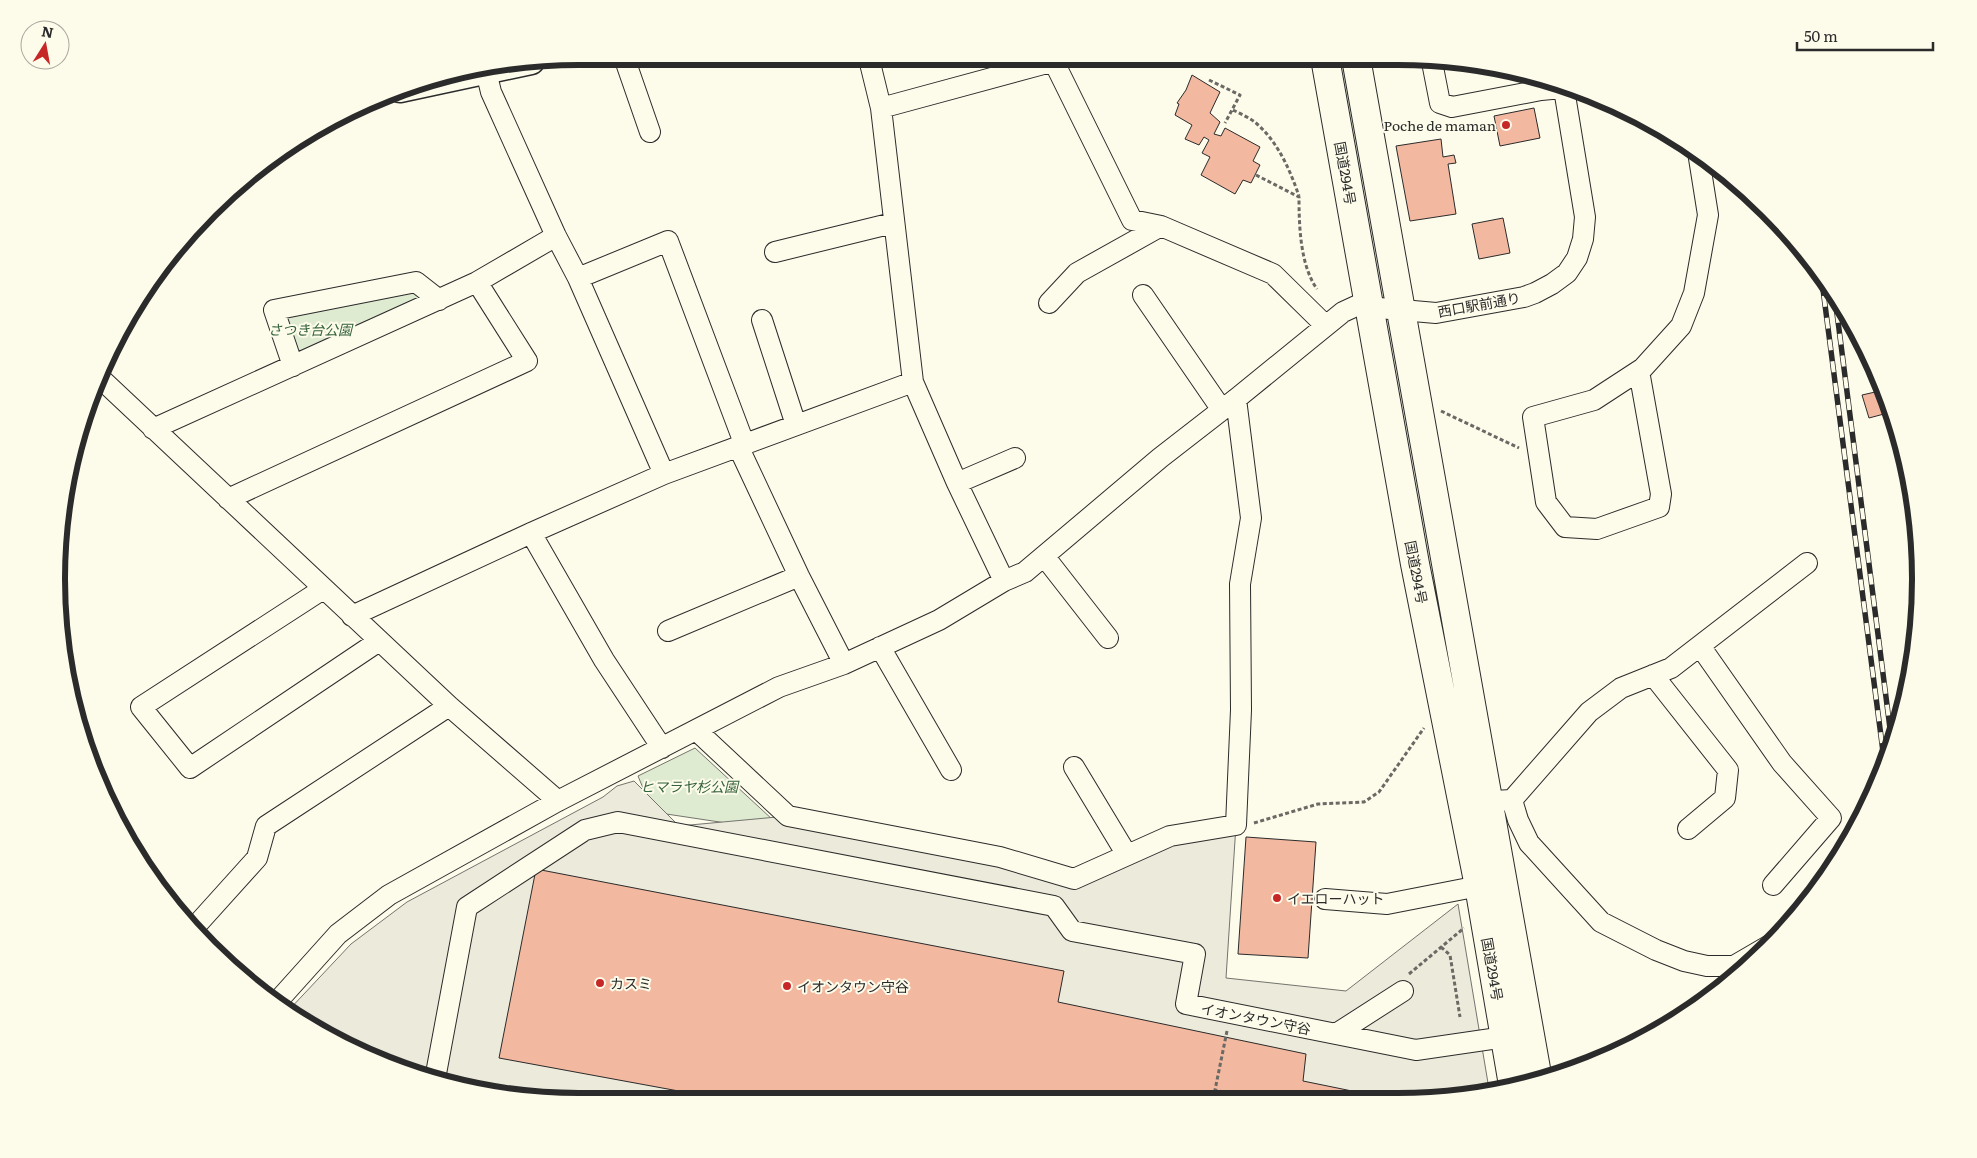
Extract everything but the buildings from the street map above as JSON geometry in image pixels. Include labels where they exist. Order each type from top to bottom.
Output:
[{"type":"highway","name":"国道294号","points":[[1326,65],[1415,564],[1487,802],[1478,886],[1512,1080]]},
{"type":"highway","name":"国道294号","points":[[1357,65],[1537,1073]]},
{"type":"street","points":[[627,65],[650,132]]},
{"type":"street","points":[[870,65],[881,108],[913,382],[957,484],[1004,581]]},
{"type":"street","points":[[881,108],[1040,65]]},
{"type":"street","points":[[1060,65],[1132,220],[1161,226],[1273,274],[1331,320]]},
{"type":"street","points":[[1433,66],[1440,103],[1452,107],[1550,88]]},
{"type":"street","points":[[487,74],[491,92],[556,236],[578,278],[664,474]]},
{"type":"street","name":"西口駅前通り","points":[[1370,306],[1402,311],[1436,313],[1524,297],[1552,284],[1566,273],[1577,258],[1583,239],[1585,217],[1567,94]]},
{"type":"street","points":[[1638,371],[1661,494],[1659,507],[1597,530],[1565,527],[1546,502],[1533,417],[1594,400],[1638,371],[1681,326],[1694,293],[1708,215],[1700,163]]},
{"type":"street","points":[[775,252],[893,223]]},
{"type":"street","points":[[1049,303],[1077,273],[1161,226]]},
{"type":"street","points":[[153,429],[478,282],[556,236]]},
{"type":"street","points":[[578,278],[668,241],[741,445],[799,576],[844,664]]},
{"type":"street","points":[[293,366],[274,310],[416,282],[439,300]]},
{"type":"street","points":[[228,499],[527,361],[478,282]]},
{"type":"street","points":[[696,730],[788,816],[1000,857],[1074,879],[1170,836],[1236,825],[1240,710],[1240,584],[1250,518],[1229,405],[1143,295]]},
{"type":"street","points":[[281,998],[338,934],[390,895],[558,801],[779,687],[844,664],[880,648],[939,620],[1004,581],[1025,572],[1160,458],[1229,405],[1331,320],[1356,306],[1370,306]]},
{"type":"street","points":[[762,320],[796,425]]},
{"type":"street","points":[[104,382],[449,706],[558,801]]},
{"type":"street","points":[[352,616],[531,532],[664,474],[913,382]]},
{"type":"street","points":[[957,484],[1015,458]]},
{"type":"street","points":[[531,532],[604,660],[662,748]]},
{"type":"street","points":[[1044,556],[1108,638]]},
{"type":"street","points":[[1733,969],[1684,961],[1656,950],[1601,922],[1529,843],[1518,820],[1487,802],[1589,712],[1621,688],[1672,668],[1807,563]]},
{"type":"street","points":[[668,631],[799,576]]},
{"type":"street","points":[[323,589],[141,707],[190,768],[379,641]]},
{"type":"street","points":[[1700,646],[1782,763],[1831,818],[1773,885]]},
{"type":"street","points":[[880,648],[951,770]]},
{"type":"street","points":[[1653,675],[1728,770],[1725,798],[1688,829]]},
{"type":"street","points":[[198,923],[257,858],[266,826],[449,706]]},
{"type":"street","points":[[1074,767],[1127,855]]},
{"type":"street","name":"イオンタウン守谷","points":[[436,1072],[467,908],[585,830],[618,822],[1054,906],[1072,931],[1195,954],[1186,1004],[1416,1050],[1505,1037]]},
{"type":"street","points":[[1325,900],[1387,904],[1478,886]]},
{"type":"street","points":[[1336,1034],[1403,991]]},
{"type":"path","points":[[1209,80],[1240,95],[1225,123]]},
{"type":"path","points":[[1233,110],[1256,124],[1286,162],[1299,197],[1300,237],[1309,270],[1331,320]]},
{"type":"path","points":[[1256,175],[1299,197]]},
{"type":"path","points":[[1433,408],[1539,458]]},
{"type":"path","points":[[1236,825],[1245,825],[1318,804],[1364,802],[1379,792],[1427,725]]},
{"type":"path","points":[[1403,991],[1403,979],[1467,925]]},
{"type":"path","points":[[1441,947],[1450,955],[1460,1017]]},
{"type":"path","name":"イオンタウン守谷","points":[[1225,1038],[1215,1090],[1226,1093]]},
{"type":"green space","name":"さつき台公園","points":[[416,282],[439,300],[293,366],[274,310]]},
{"type":"green space","name":"ヒマラヤ杉公園","points":[[695,748],[786,832],[653,812],[638,776]]},
{"type":"shaded area","points":[[634,781],[679,826],[788,816],[1074,879],[1170,836],[1236,825],[1226,978],[1346,991],[1458,904],[1488,1085],[1465,1089],[1398,1093],[545,1092],[479,1083],[414,1066],[352,1040],[293,1006],[351,944],[407,902],[603,797],[617,786]]},
{"type":"railway","points":[[1823,290],[1883,750]]},
{"type":"railway","points":[[1837,312],[1890,727]]},
{"type":"place","name":"Poche de maman","points":[[1506,125]]},
{"type":"place","name":"イエローハット","points":[[1277,898]]},
{"type":"place","name":"カスミ","points":[[600,983]]},
{"type":"place","name":"イオンタウン守谷","points":[[787,986]]}]
